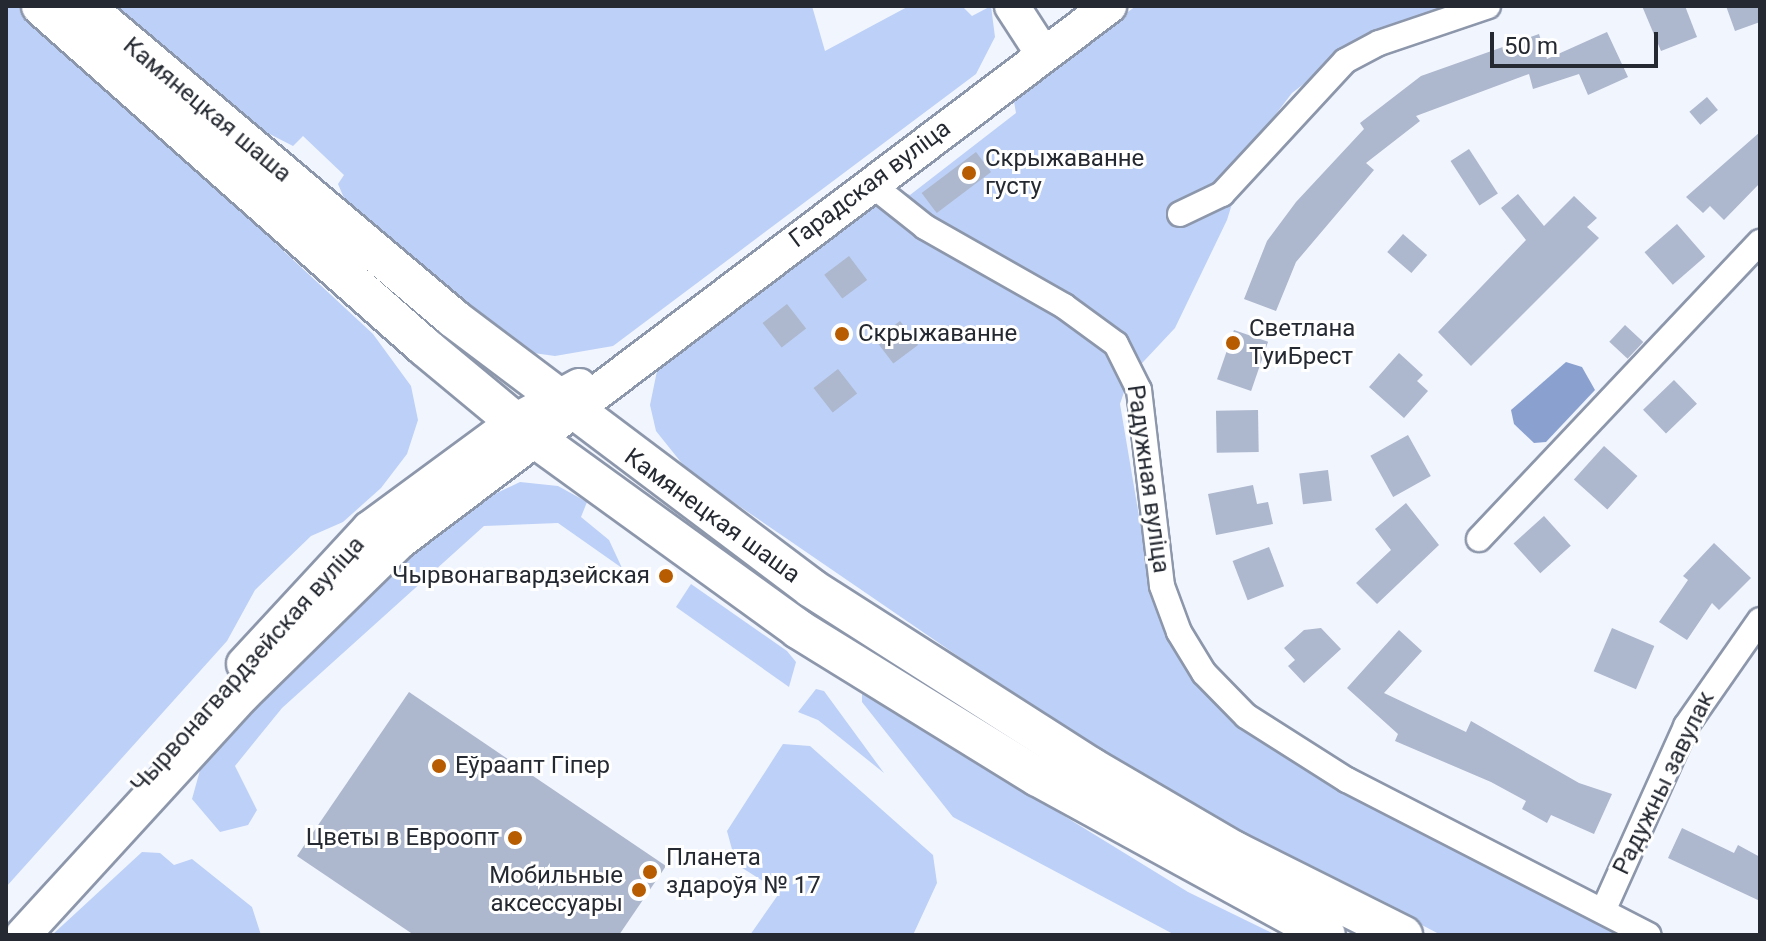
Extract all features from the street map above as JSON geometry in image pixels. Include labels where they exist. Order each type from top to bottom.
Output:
[{"type":"main road","name":"Камянецкая шаша","points":[[41,6],[425,347],[526,430],[798,629],[939,719],[1326,935]]},
{"type":"main road","name":"Камянецкая шаша","points":[[84,6],[563,406],[811,588],[985,701],[1235,851],[1403,935]]},
{"type":"main road","points":[[1012,6],[1043,54]]},
{"type":"main road","name":"Гарадская вуліца","points":[[563,406],[630,362],[1109,6]]},
{"type":"main road","name":"Чырвонагвардзейская вуліца","points":[[6,932],[343,552],[563,406]]},
{"type":"main road","name":"Чырвонагвардзейская вуліца","points":[[23,935],[340,596],[526,430]]},
{"type":"street","points":[[1180,214],[1222,194],[1345,61],[1379,43],[1488,6]]},
{"type":"street","name":"Радужная вуліца","points":[[871,184],[925,227],[1064,306],[1116,344],[1139,390],[1162,586],[1179,632],[1204,673],[1246,716],[1347,780],[1648,935]]},
{"type":"street","points":[[1479,539],[1760,242]]},
{"type":"street","name":"Радужны завулак","points":[[1603,911],[1686,726],[1760,620]]},
{"type":"shaded area","points":[[6,6],[20,6],[373,334],[411,386],[418,420],[407,454],[381,488],[343,522],[311,536],[255,590],[227,641],[6,887]]},
{"type":"shaded area","points":[[111,6],[812,6],[825,51],[909,6],[962,6],[972,16],[991,6],[995,37],[976,74],[613,346],[555,356],[512,350],[347,205],[338,184],[344,175],[303,136],[293,146],[246,122]]},
{"type":"shaded area","points":[[1136,6],[1453,6],[1366,36],[1292,93],[1249,149],[1227,220],[1175,328],[1129,377],[1120,404],[1151,587],[1174,647],[1211,694],[1632,935],[1441,935],[1183,800],[1006,689],[688,471],[656,431],[650,405],[658,366],[892,187],[910,195],[1016,113],[1013,96]]},
{"type":"shaded area","points":[[1566,362],[1582,367],[1595,390],[1546,442],[1534,443],[1514,424],[1511,410]]},
{"type":"shaded area","points":[[520,482],[558,486],[587,502],[581,517],[609,540],[622,568],[558,523],[484,526],[282,708],[235,766],[257,810],[248,825],[220,832],[192,799],[202,763],[342,608],[469,506]]},
{"type":"shaded area","points":[[691,584],[787,651],[796,662],[789,687],[676,607]]},
{"type":"shaded area","points":[[816,689],[824,691],[884,773],[818,720],[798,712]]},
{"type":"shaded area","points":[[862,692],[1188,892],[1276,935],[1175,935],[953,817],[862,702]]},
{"type":"shaded area","points":[[783,744],[810,746],[933,855],[937,883],[913,935],[750,935],[780,892],[736,864],[727,831]]},
{"type":"shaded area","points":[[142,852],[160,853],[174,865],[192,859],[252,907],[261,935],[52,935]]},
{"type":"building","points":[[1642,6],[1685,6],[1697,37],[1661,51]]},
{"type":"building","points":[[1726,6],[1760,6],[1760,22],[1735,31]]},
{"type":"building","points":[[1607,32],[1628,77],[1588,95],[1579,74],[1533,89],[1529,74],[1416,116],[1420,121],[1366,163],[1374,170],[1296,262],[1276,311],[1244,299],[1267,241],[1296,202],[1364,129],[1360,123],[1421,76],[1539,34],[1547,59]]},
{"type":"building","points":[[1707,97],[1718,110],[1700,125],[1689,112]]},
{"type":"building","points":[[1760,132],[1760,183],[1724,220],[1710,206],[1703,213],[1686,197]]},
{"type":"building","points":[[1469,149],[1498,193],[1479,205],[1451,161]]},
{"type":"building","points":[[976,152],[991,172],[937,213],[922,193]]},
{"type":"building","points":[[1518,194],[1544,226],[1574,196],[1597,218],[1587,227],[1599,238],[1471,366],[1438,332],[1526,240],[1501,208]]},
{"type":"building","points":[[1677,224],[1705,256],[1673,285],[1645,252]]},
{"type":"building","points":[[1403,234],[1427,255],[1411,273],[1387,252]]},
{"type":"building","points":[[849,256],[867,280],[842,299],[824,275]]},
{"type":"building","points":[[787,304],[806,328],[782,348],[763,323]]},
{"type":"building","points":[[900,321],[918,345],[893,364],[875,340]]},
{"type":"building","points":[[1625,325],[1643,342],[1628,359],[1609,342]]},
{"type":"building","points":[[1234,330],[1268,342],[1251,391],[1217,379]]},
{"type":"building","points":[[1399,353],[1423,375],[1417,381],[1428,391],[1404,418],[1369,387]]},
{"type":"building","points":[[838,369],[857,393],[833,413],[814,388]]},
{"type":"building","points":[[1674,380],[1697,404],[1666,434],[1643,410]]},
{"type":"building","points":[[1258,410],[1259,452],[1217,453],[1216,411]]},
{"type":"building","points":[[1408,435],[1431,476],[1393,497],[1370,456]]},
{"type":"building","points":[[1604,446],[1637,476],[1607,510],[1574,479]]},
{"type":"building","points":[[1328,470],[1332,501],[1303,504],[1299,474]]},
{"type":"building","points":[[1253,485],[1257,504],[1268,502],[1273,524],[1216,535],[1208,494]]},
{"type":"building","points":[[1406,503],[1439,545],[1377,604],[1356,583],[1391,550],[1375,529]]},
{"type":"building","points":[[1544,516],[1571,546],[1540,573],[1514,543]]},
{"type":"building","points":[[1714,543],[1751,578],[1719,610],[1712,603],[1687,640],[1659,622],[1688,580],[1683,576]]},
{"type":"building","points":[[1269,547],[1284,586],[1248,600],[1233,561]]},
{"type":"building","points":[[1321,628],[1341,649],[1304,683],[1288,666],[1295,660],[1284,648],[1304,630]]},
{"type":"building","points":[[1612,628],[1654,646],[1636,689],[1594,671]]},
{"type":"building","points":[[1399,630],[1422,651],[1384,693],[1466,732],[1471,721],[1579,783],[1612,794],[1594,834],[1551,815],[1547,823],[1522,809],[1526,801],[1491,782],[1395,741],[1398,734],[1347,688]]},
{"type":"building","name":"Еўраапт Гіпер","points":[[409,692],[666,866],[619,935],[414,935],[297,856]]},
{"type":"building","points":[[1682,828],[1734,853],[1738,845],[1760,857],[1760,901],[1668,858]]},
{"type":"place","name":"Скрыжаванне густу","points":[[969,173]]},
{"type":"place","name":"Скрыжаванне","points":[[842,334]]},
{"type":"place","name":"Светлана ТуиБрест","points":[[1233,343]]},
{"type":"place","name":"Чырвонагвардзейская","points":[[666,576]]},
{"type":"place","name":"Еўраапт Гіпер","points":[[439,766]]},
{"type":"place","name":"Цветы в Евроопт","points":[[515,838]]},
{"type":"place","name":"Планета здароўя № 17","points":[[650,872]]},
{"type":"place","name":"Мобильные аксессуары","points":[[639,890]]}]
